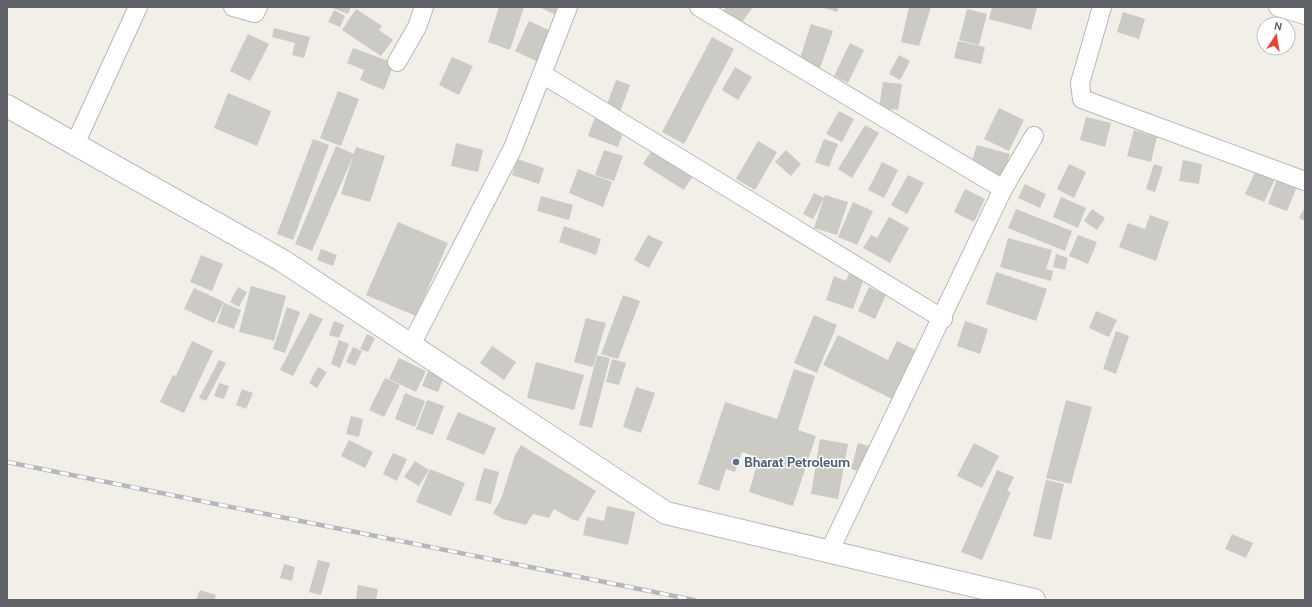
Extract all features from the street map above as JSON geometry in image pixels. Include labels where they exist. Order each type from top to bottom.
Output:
[{"type":"street","points":[[75,144],[138,7]]},
{"type":"street","points":[[233,7],[255,13],[258,7]]},
{"type":"street","points":[[397,62],[417,27],[424,7]]},
{"type":"street","points":[[411,345],[513,148],[568,7]]},
{"type":"street","points":[[699,7],[1003,189]]},
{"type":"street","points":[[1102,7],[1080,83],[1082,99],[1305,181]]},
{"type":"street","points":[[1278,7],[1305,15]]},
{"type":"street","points":[[542,74],[943,319]]},
{"type":"street","points":[[7,106],[283,261],[666,513],[1034,600]]},
{"type":"street","points":[[829,552],[943,319],[1003,189],[1034,136]]},
{"type":"building","points":[[330,7],[351,7],[348,14]]},
{"type":"building","points":[[499,7],[524,7],[510,50],[488,42]]},
{"type":"building","points":[[539,7],[563,7],[558,16]]},
{"type":"building","points":[[726,7],[753,7],[738,28],[720,15]]},
{"type":"building","points":[[821,7],[839,7],[837,12]]},
{"type":"building","points":[[909,7],[931,7],[919,46],[901,42]]},
{"type":"building","points":[[992,7],[1037,7],[1031,30],[989,19]]},
{"type":"building","points":[[356,9],[382,26],[379,30],[393,40],[381,56],[342,30]]},
{"type":"building","points":[[967,9],[987,14],[979,45],[959,40]]},
{"type":"building","points":[[334,10],[345,16],[340,27],[328,22]]},
{"type":"building","points":[[1123,12],[1145,19],[1139,39],[1117,32]]},
{"type":"building","points":[[529,21],[551,31],[538,62],[515,51]]},
{"type":"building","points":[[811,24],[833,31],[820,68],[799,61]]},
{"type":"building","points":[[274,28],[310,37],[304,58],[292,55],[295,43],[272,37]]},
{"type":"building","points":[[248,34],[269,44],[250,81],[230,71]]},
{"type":"building","points":[[712,37],[734,49],[684,144],[662,132]]},
{"type":"building","points":[[958,41],[985,47],[981,64],[954,58]]},
{"type":"building","points":[[850,43],[864,50],[848,83],[834,76]]},
{"type":"building","points":[[353,48],[394,63],[384,90],[360,80],[364,70],[347,63]]},
{"type":"building","points":[[899,55],[910,61],[900,80],[889,74]]},
{"type":"building","points":[[452,57],[473,66],[459,95],[439,85]]},
{"type":"building","points":[[735,67],[752,77],[738,100],[722,90]]},
{"type":"building","points":[[616,80],[630,85],[620,112],[606,107]]},
{"type":"building","points":[[883,82],[902,84],[898,110],[879,108]]},
{"type":"building","points":[[338,91],[359,99],[341,146],[320,138]]},
{"type":"building","points":[[228,93],[271,111],[257,146],[214,128]]},
{"type":"building","points":[[999,108],[1024,120],[1009,151],[984,139]]},
{"type":"building","points":[[839,111],[854,119],[842,142],[826,134]]},
{"type":"building","points":[[595,117],[625,127],[618,147],[588,136]]},
{"type":"building","points":[[1086,117],[1111,123],[1105,147],[1080,140]]},
{"type":"building","points":[[865,125],[879,133],[852,178],[838,169]]},
{"type":"building","points":[[1134,130],[1157,137],[1151,162],[1127,156]]},
{"type":"building","points":[[313,139],[329,145],[293,240],[277,234]]},
{"type":"building","points":[[824,139],[838,144],[829,167],[815,162]]},
{"type":"building","points":[[758,141],[777,152],[755,190],[736,179]]},
{"type":"building","points":[[456,143],[483,150],[478,172],[451,166]]},
{"type":"building","points":[[977,145],[1010,154],[1003,176],[970,167]]},
{"type":"building","points":[[336,146],[354,154],[312,251],[295,244]]},
{"type":"building","points":[[356,147],[385,156],[370,202],[341,194]]},
{"type":"building","points":[[604,150],[623,156],[614,181],[595,175]]},
{"type":"building","points":[[652,150],[693,176],[684,190],[643,164]]},
{"type":"building","points":[[786,150],[801,164],[791,176],[775,162]]},
{"type":"building","points":[[517,159],[544,168],[539,184],[512,175]]},
{"type":"building","points":[[1183,160],[1202,164],[1199,184],[1179,181]]},
{"type":"building","points":[[882,162],[898,170],[884,198],[868,190]]},
{"type":"building","points":[[1069,164],[1086,172],[1074,198],[1057,189]]},
{"type":"building","points":[[1154,164],[1163,167],[1155,192],[1146,189]]},
{"type":"building","points":[[1257,168],[1276,177],[1264,202],[1245,194]]},
{"type":"building","points":[[578,169],[612,182],[603,207],[569,193]]},
{"type":"building","points":[[908,175],[924,183],[907,214],[891,205]]},
{"type":"building","points":[[1277,179],[1297,186],[1287,211],[1268,204]]},
{"type":"building","points":[[1025,184],[1046,194],[1040,208],[1018,198]]},
{"type":"building","points":[[965,189],[985,199],[974,222],[954,212]]},
{"type":"building","points":[[814,193],[824,198],[813,219],[803,214]]},
{"type":"building","points":[[825,195],[848,202],[837,235],[814,228]]},
{"type":"building","points":[[541,196],[573,205],[569,220],[537,211]]},
{"type":"building","points":[[1061,197],[1086,208],[1078,228],[1053,217]]},
{"type":"building","points":[[853,202],[873,211],[857,245],[838,237]]},
{"type":"building","points":[[1305,207],[1305,221],[1299,218]]},
{"type":"building","points":[[1016,209],[1072,231],[1065,251],[1008,228]]},
{"type":"building","points":[[1092,209],[1105,218],[1097,230],[1084,221]]},
{"type":"building","points":[[1150,215],[1169,222],[1156,261],[1119,247],[1128,223],[1145,229]]},
{"type":"building","points":[[889,217],[909,228],[890,263],[863,248],[871,235],[877,238]]},
{"type":"building","points":[[398,222],[448,243],[416,316],[366,295]]},
{"type":"building","points":[[564,226],[601,239],[596,255],[559,242]]},
{"type":"building","points":[[648,235],[663,242],[649,268],[634,260]]},
{"type":"building","points":[[1078,235],[1097,242],[1088,264],[1069,256]]},
{"type":"building","points":[[1008,238],[1052,250],[1046,269],[1053,271],[1051,281],[1000,267]]},
{"type":"building","points":[[321,249],[337,255],[333,266],[317,260]]},
{"type":"building","points":[[1056,254],[1068,258],[1065,270],[1053,267]]},
{"type":"building","points":[[201,255],[223,264],[212,291],[190,282]]},
{"type":"building","points":[[850,271],[865,276],[853,309],[826,300],[834,276],[846,281]]},
{"type":"building","points":[[996,272],[1047,289],[1036,321],[986,304]]},
{"type":"building","points":[[251,286],[286,296],[274,341],[239,332]]},
{"type":"building","points":[[238,287],[247,292],[239,307],[230,302]]},
{"type":"building","points":[[869,287],[886,295],[875,319],[858,311]]},
{"type":"building","points":[[194,288],[224,302],[214,323],[184,309]]},
{"type":"building","points":[[623,295],[640,301],[618,359],[601,354]]},
{"type":"building","points":[[224,303],[241,310],[234,329],[217,323]]},
{"type":"building","points":[[287,307],[300,312],[285,353],[273,349]]},
{"type":"building","points":[[1096,311],[1117,320],[1109,337],[1089,328]]},
{"type":"building","points":[[310,313],[323,319],[293,376],[280,370]]},
{"type":"building","points":[[814,315],[837,325],[817,373],[794,363]]},
{"type":"building","points":[[586,318],[606,323],[593,367],[574,362]]},
{"type":"building","points":[[334,321],[344,325],[339,338],[329,335]]},
{"type":"building","points":[[965,321],[988,329],[980,354],[957,346]]},
{"type":"building","points":[[1116,331],[1129,336],[1116,374],[1103,369]]},
{"type":"building","points":[[367,334],[375,338],[368,352],[360,349]]},
{"type":"building","points":[[838,335],[888,360],[897,341],[922,353],[898,402],[823,365]]},
{"type":"building","points":[[339,340],[349,344],[340,368],[331,364]]},
{"type":"building","points":[[192,341],[213,351],[184,413],[160,402],[173,375],[176,376]]},
{"type":"building","points":[[492,346],[516,362],[504,380],[480,363]]},
{"type":"building","points":[[353,347],[362,351],[355,366],[346,362]]},
{"type":"building","points":[[597,355],[610,358],[592,428],[579,425]]},
{"type":"building","points":[[399,358],[426,371],[416,392],[389,379]]},
{"type":"building","points":[[612,359],[626,363],[619,385],[606,382]]},
{"type":"building","points":[[219,360],[226,363],[206,401],[199,398]]},
{"type":"building","points":[[536,362],[584,375],[574,410],[527,398]]},
{"type":"building","points":[[318,367],[327,372],[317,388],[309,383]]},
{"type":"building","points":[[794,369],[815,376],[798,430],[816,436],[793,506],[749,492],[759,458],[742,452],[735,472],[726,469],[719,491],[698,484],[725,402],[777,419]]},
{"type":"building","points":[[428,371],[444,377],[438,392],[422,386]]},
{"type":"building","points":[[385,378],[400,385],[384,417],[369,410]]},
{"type":"building","points":[[219,383],[229,386],[224,399],[214,396]]},
{"type":"building","points":[[636,387],[655,393],[641,433],[623,427]]},
{"type":"building","points":[[242,389],[253,393],[246,409],[236,405]]},
{"type":"building","points":[[405,393],[425,401],[415,427],[395,419]]},
{"type":"building","points":[[427,400],[444,406],[433,435],[416,429]]},
{"type":"building","points":[[1066,400],[1092,407],[1071,484],[1046,478]]},
{"type":"building","points":[[458,412],[496,428],[484,455],[446,439]]},
{"type":"building","points":[[351,416],[363,419],[359,437],[346,434]]},
{"type":"building","points":[[820,439],[848,444],[838,499],[811,494]]},
{"type":"building","points":[[349,440],[373,452],[365,468],[341,456]]},
{"type":"building","points":[[858,443],[873,447],[866,473],[851,469]]},
{"type":"building","points":[[974,443],[999,456],[982,488],[957,476]]},
{"type":"building","points":[[521,445],[596,491],[578,521],[571,519],[554,509],[549,518],[533,514],[526,525],[503,519],[493,513],[501,499],[515,455]]},
{"type":"building","points":[[393,453],[407,459],[397,481],[383,474]]},
{"type":"building","points":[[415,461],[429,470],[419,486],[404,477]]},
{"type":"building","points":[[484,468],[499,472],[491,504],[475,500]]},
{"type":"building","points":[[430,469],[465,483],[451,516],[416,502]]},
{"type":"building","points":[[997,470],[1014,477],[1007,491],[1011,492],[982,560],[961,552]]},
{"type":"building","points":[[1046,480],[1064,484],[1051,540],[1033,536]]},
{"type":"building","points":[[607,506],[635,512],[628,545],[583,535],[587,517],[604,521]]},
{"type":"building","points":[[1232,534],[1253,543],[1246,558],[1225,549]]},
{"type":"building","points":[[318,560],[330,563],[321,595],[309,592]]},
{"type":"building","points":[[284,564],[295,567],[292,581],[280,578]]},
{"type":"building","points":[[358,585],[378,589],[376,600],[356,600]]},
{"type":"building","points":[[200,590],[216,595],[214,600],[196,600]]},
{"type":"railway","points":[[7,462],[694,600]]},
{"type":"place","name":"Bharat Petroleum","points":[[736,462]]}]
